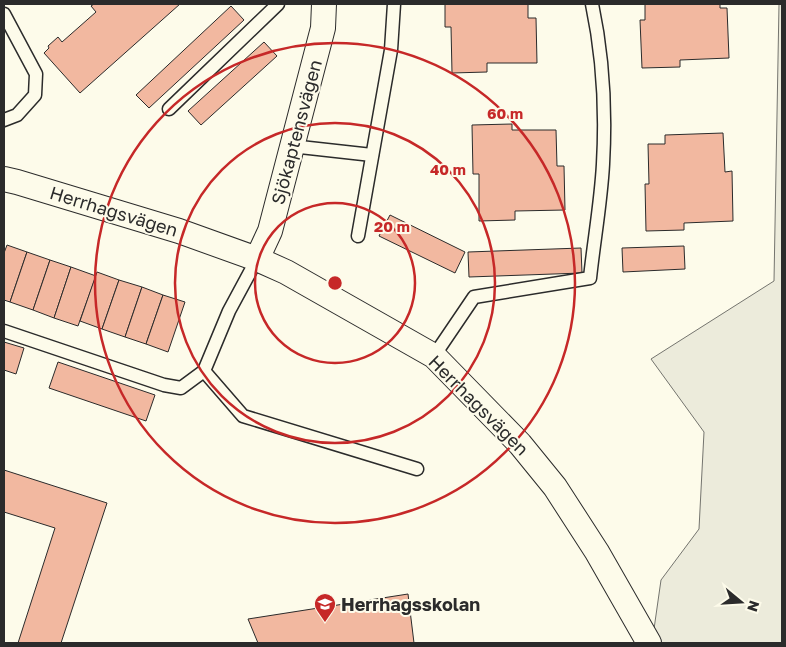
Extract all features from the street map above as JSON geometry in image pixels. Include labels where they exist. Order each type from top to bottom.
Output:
[{"type":"street","name":"Sjökaptensvägen","points":[[257,259],[270,231],[323,28],[324,4]]},
{"type":"street","name":"Herrhagsvägen","points":[[4,179],[170,228],[257,259],[286,272],[434,356],[520,444],[555,487],[597,552],[649,643]]},
{"type":"lane","points":[[168,109],[278,4]]},
{"type":"lane","points":[[358,236],[391,50],[394,4]]},
{"type":"lane","points":[[434,356],[474,297],[590,278],[603,165],[604,112],[597,30],[592,4]]},
{"type":"lane","points":[[4,14],[36,74],[35,95],[17,115],[4,120]]},
{"type":"lane","points":[[291,146],[372,155]]},
{"type":"lane","points":[[4,331],[164,385],[181,388],[204,371],[229,311],[257,259]]},
{"type":"lane","points":[[204,371],[243,416],[417,469]]},
{"type":"shaded area","points":[[779,4],[782,4],[782,643],[652,643],[661,580],[699,529],[704,432],[651,359],[774,281]]},
{"type":"building","points":[[94,4],[180,4],[80,93],[44,53],[49,48],[48,46],[58,37],[62,42],[96,12],[91,6]]},
{"type":"building","points":[[445,4],[528,4],[528,18],[536,18],[537,63],[487,63],[487,72],[452,73],[451,27],[445,27]]},
{"type":"building","points":[[645,4],[720,4],[720,8],[727,8],[729,58],[680,60],[680,67],[642,68],[640,20],[645,20]]},
{"type":"building","points":[[231,6],[244,20],[149,108],[136,95]]},
{"type":"building","points":[[264,42],[277,56],[201,125],[188,111]]},
{"type":"building","points":[[512,124],[512,130],[556,130],[557,166],[564,166],[565,210],[515,211],[515,220],[479,221],[479,174],[473,174],[472,125]]},
{"type":"building","points":[[723,133],[725,172],[732,171],[733,221],[684,223],[684,230],[646,231],[645,184],[649,184],[648,144],[665,144],[665,135]]},
{"type":"building","points":[[390,215],[465,252],[455,273],[379,236]]},
{"type":"building","points":[[7,245],[27,252],[10,302],[4,300],[4,253]]},
{"type":"building","points":[[684,246],[685,269],[623,272],[622,248]]},
{"type":"building","points":[[581,248],[582,273],[469,277],[468,252]]},
{"type":"building","points":[[27,252],[50,260],[33,310],[10,302]]},
{"type":"building","points":[[50,260],[71,267],[54,318],[33,310]]},
{"type":"building","points":[[71,267],[96,276],[78,326],[54,318]]},
{"type":"building","points":[[97,272],[119,280],[102,329],[80,321]]},
{"type":"building","points":[[119,280],[142,287],[125,337],[102,329]]},
{"type":"building","points":[[142,287],[163,295],[146,344],[125,337]]},
{"type":"building","points":[[163,295],[185,302],[168,352],[146,344]]},
{"type":"building","points":[[4,342],[24,348],[16,374],[4,370]]},
{"type":"building","points":[[58,362],[155,395],[146,421],[49,388]]},
{"type":"building","points":[[4,470],[107,503],[61,643],[18,643],[55,528],[4,512]]},
{"type":"building","points":[[408,594],[414,643],[258,643],[248,619]]},
{"type":"place","name":"Herrhagsskolan","points":[[325,623]]}]
